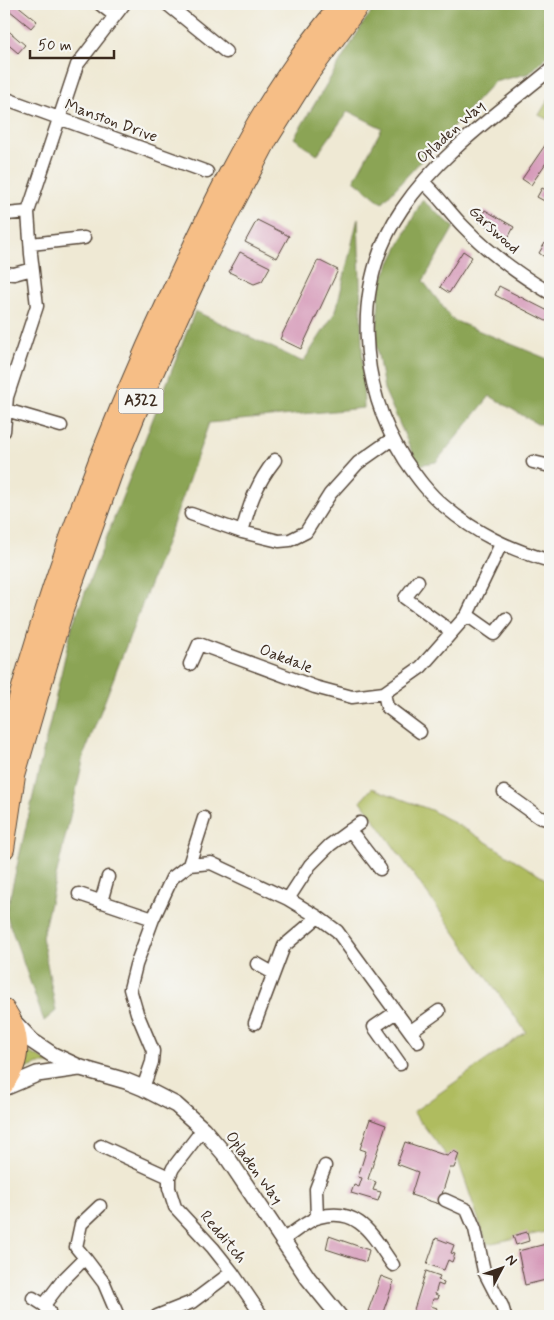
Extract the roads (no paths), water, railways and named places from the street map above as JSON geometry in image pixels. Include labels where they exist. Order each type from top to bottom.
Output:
[{"type":"highway","name":"A322","points":[[4,757],[30,661],[76,522],[99,458],[150,339],[210,212],[256,126],[292,67],[340,4]]},
{"type":"highway","name":"A322","points":[[4,849],[16,775],[48,659],[85,545],[140,404],[178,317],[267,140],[303,81],[360,4]]},
{"type":"highway","points":[[4,1084],[14,1066],[17,1040],[6,1010]]},
{"type":"street","points":[[100,4],[114,15]]},
{"type":"street","points":[[4,431],[5,397],[37,306],[28,212],[77,65],[124,4]]},
{"type":"street","points":[[167,4],[226,52]]},
{"type":"street","name":"Opladen Way","points":[[550,70],[448,154],[400,211],[374,270],[369,292],[367,333],[373,386],[392,439],[416,476],[442,505],[473,528],[501,544],[550,561]]},
{"type":"street","name":"Manston Drive","points":[[4,98],[207,172]]},
{"type":"street","name":"Garswood","points":[[423,182],[438,196],[464,227],[501,262],[520,276],[550,293]]},
{"type":"street","points":[[7,214],[28,212]]},
{"type":"street","points":[[31,244],[84,238]]},
{"type":"street","points":[[4,274],[14,274],[32,269]]},
{"type":"street","points":[[6,410],[61,426]]},
{"type":"street","points":[[191,514],[242,532],[279,541],[290,540],[306,532],[330,494],[358,463],[392,439]]},
{"type":"street","points":[[242,532],[250,502],[262,476],[274,460]]},
{"type":"street","points":[[533,462],[550,466]]},
{"type":"street","name":"Oakdale","points":[[190,664],[199,644],[315,687],[352,698],[384,693],[421,667],[466,615],[501,544]]},
{"type":"street","points":[[418,581],[405,598],[452,632]]},
{"type":"street","points":[[466,615],[494,634],[506,619]]},
{"type":"street","points":[[384,693],[387,708],[420,732]]},
{"type":"street","points":[[504,792],[539,817],[550,820]]},
{"type":"street","points":[[189,865],[204,818]]},
{"type":"street","points":[[288,899],[310,864],[330,845],[355,826],[380,869]]},
{"type":"street","points":[[144,1088],[152,1062],[152,1051],[130,990],[136,965],[153,919],[172,878],[189,865],[210,863],[288,899],[337,931],[414,1037],[439,1011]]},
{"type":"street","points":[[101,902],[108,877]]},
{"type":"street","points":[[79,894],[153,919]]},
{"type":"street","points":[[254,1023],[284,946],[318,917]]},
{"type":"street","points":[[256,964],[273,974]]},
{"type":"street","name":"Opladen Way","points":[[6,1010],[42,1048],[62,1060],[81,1068],[144,1088],[176,1105],[203,1129],[227,1156],[308,1278],[340,1316]]},
{"type":"street","points":[[396,1012],[374,1028],[400,1064]]},
{"type":"street","name":"Opladen Way","points":[[4,1088],[36,1074],[81,1068]]},
{"type":"street","points":[[101,1146],[169,1177],[173,1168],[203,1129]]},
{"type":"street","points":[[317,1218],[316,1189],[325,1166]]},
{"type":"street","name":"Redditch","points":[[169,1177],[169,1188],[175,1207],[213,1248],[262,1316]]},
{"type":"street","points":[[445,1200],[466,1210],[475,1229],[484,1271],[502,1306],[505,1316]]},
{"type":"street","points":[[100,1206],[81,1224],[76,1247],[104,1283],[118,1316]]},
{"type":"street","points":[[282,1240],[317,1218],[344,1215],[366,1226],[393,1265]]},
{"type":"street","points":[[32,1298],[47,1308],[63,1280],[85,1258]]},
{"type":"street","points":[[157,1316],[192,1302],[232,1272]]}]
